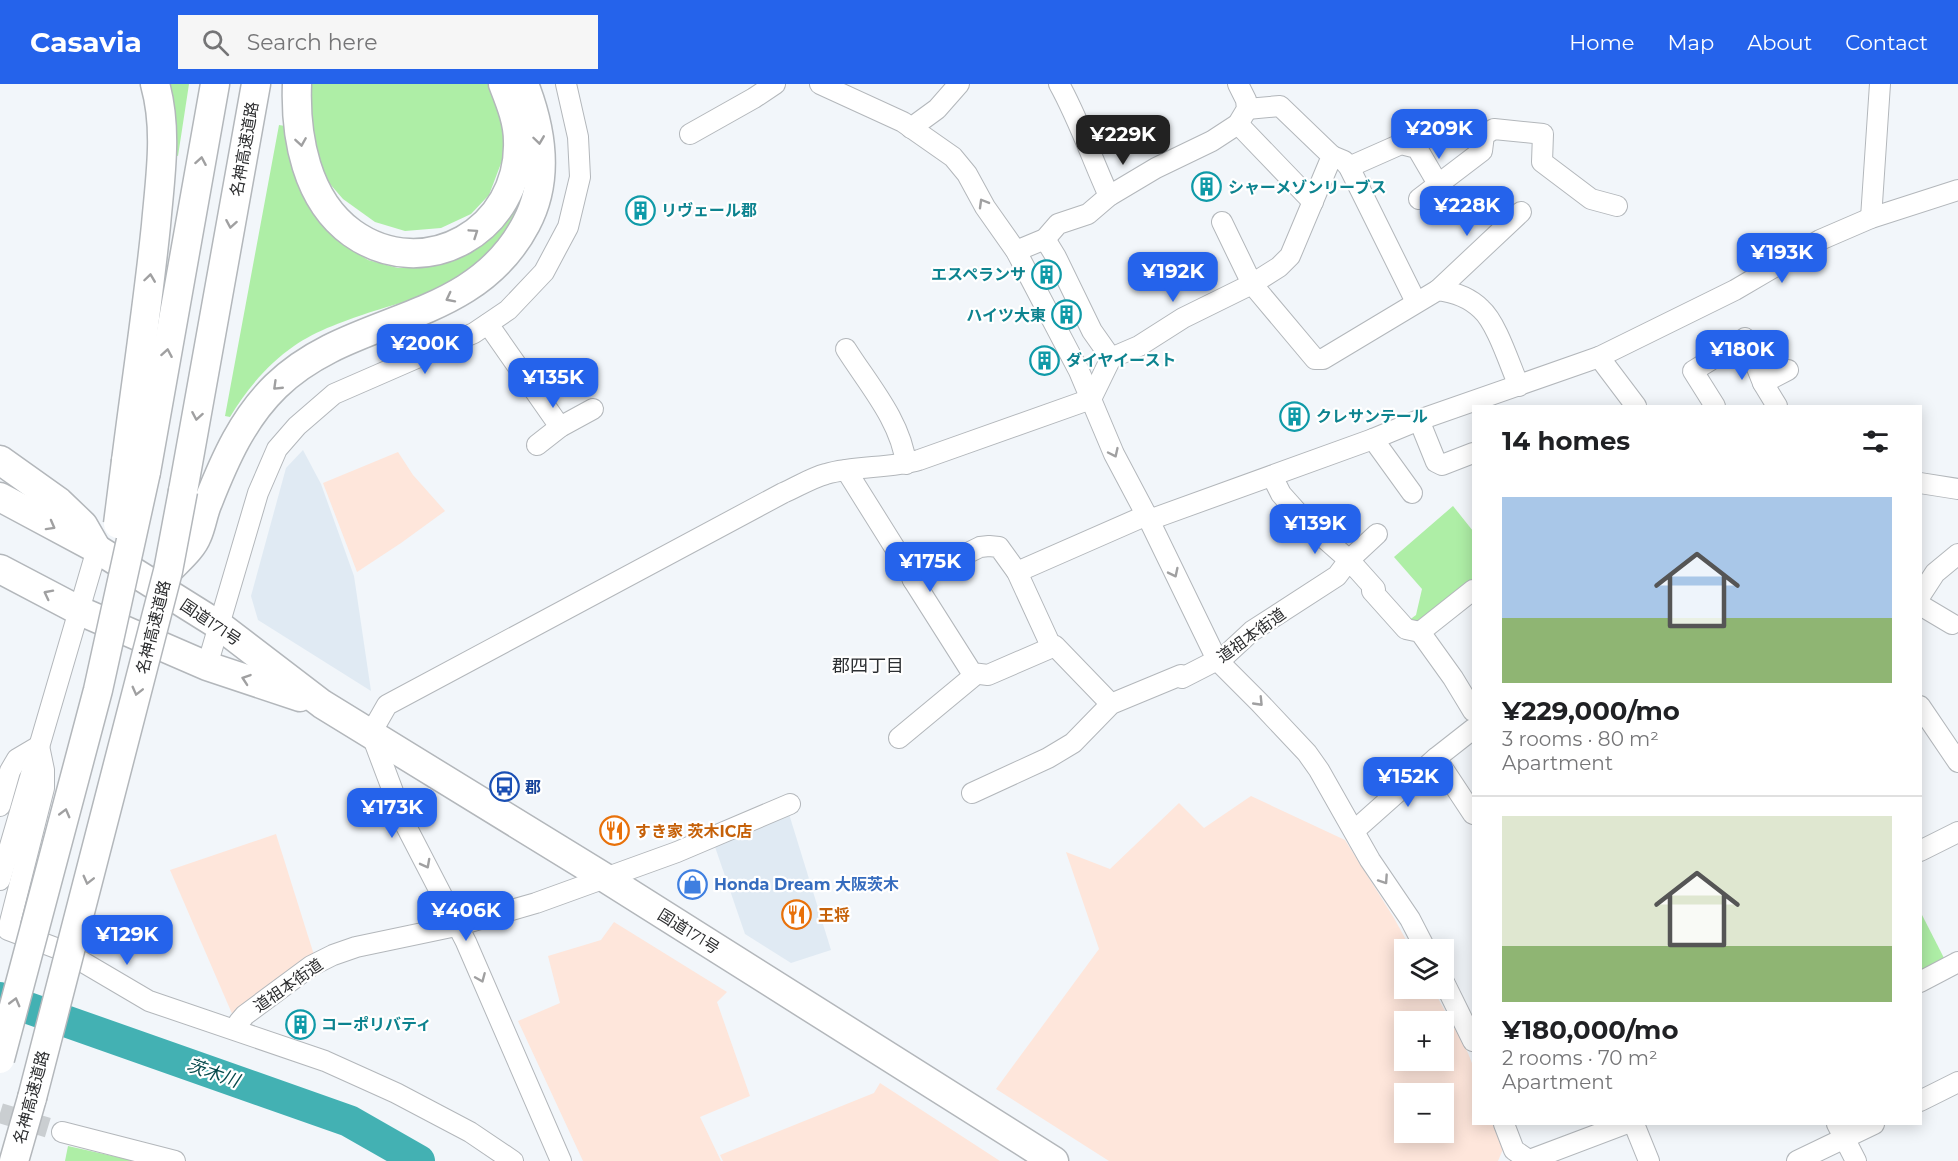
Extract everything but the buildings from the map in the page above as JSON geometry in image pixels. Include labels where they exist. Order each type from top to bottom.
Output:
[{"type":"highway","points":[[136,467],[163,132],[159,97],[155,84]]},
{"type":"highway","points":[[0,1059],[98,690],[136,467],[215,84]]},
{"type":"highway","name":"名神高速道路","points":[[14,1161],[168,571],[195,497],[256,84]]},
{"type":"highway","points":[[297,84],[300,143],[307,169],[319,195],[333,215],[351,232],[375,246],[400,252],[427,252],[453,245],[476,232],[496,214],[508,194],[517,170],[519,140],[514,113],[503,84]]},
{"type":"highway","points":[[195,497],[263,400],[298,367],[324,351],[457,296],[482,279],[503,258],[524,228],[539,189],[542,164],[539,136],[534,109],[524,84]]},
{"type":"highway","points":[[0,460],[59,502],[83,525],[96,549]]},
{"type":"highway","name":"国道171号","points":[[0,497],[96,549],[220,626],[322,704],[607,879],[1054,1161]]},
{"type":"highway","name":"国道171号","points":[[0,569],[80,611],[207,666],[322,704]]},
{"type":"street","points":[[207,666],[258,493],[277,449],[297,426],[334,394],[474,333],[508,310],[544,272],[568,228],[580,177],[578,137],[567,84]]},
{"type":"street","points":[[690,134],[775,84]]},
{"type":"street","points":[[820,84],[883,112],[911,128],[953,157],[967,174],[985,207],[1016,251],[1079,370],[1114,454],[1148,517],[1217,660],[1307,753],[1420,939]]},
{"type":"street","points":[[911,128],[936,109],[959,84]]},
{"type":"street","points":[[1059,84],[1073,109],[1109,196]]},
{"type":"street","points":[[1238,84],[1246,100],[1242,116]]},
{"type":"street","points":[[1871,218],[1880,84]]},
{"type":"street","points":[[1016,251],[1045,239],[1058,225],[1088,214],[1109,196],[1156,168],[1212,141],[1242,116],[1280,106],[1332,156],[1344,160],[1349,167],[1416,302]]},
{"type":"street","points":[[1242,116],[1313,202]]},
{"type":"street","points":[[1419,199],[1482,151],[1485,135],[1494,129],[1543,134],[1542,162],[1591,199],[1617,206]]},
{"type":"street","points":[[1349,167],[1401,144],[1417,148],[1438,184]]},
{"type":"street","points":[[561,1161],[466,942],[406,826],[371,733],[387,705],[783,493],[825,474],[906,464],[1091,399],[1111,358],[1139,346],[1184,318],[1252,284],[1279,267],[1290,256],[1332,156]]},
{"type":"street","points":[[1474,405],[1515,394],[1599,357],[1735,290],[1820,240],[1871,218],[1958,190]]},
{"type":"street","points":[[1222,222],[1252,284],[1315,359],[1323,359],[1438,290],[1521,212]]},
{"type":"street","points":[[1045,239],[1092,331],[1111,358]]},
{"type":"street","points":[[1438,290],[1454,292],[1481,309],[1491,322],[1515,394]]},
{"type":"street","points":[[488,324],[560,427]]},
{"type":"street","points":[[1745,338],[1763,383],[1776,405]]},
{"type":"street","points":[[846,349],[886,410],[904,453],[906,464]]},
{"type":"street","points":[[1599,357],[1635,405]]},
{"type":"street","points":[[1714,358],[1693,371],[1714,405]]},
{"type":"street","points":[[1763,383],[1788,370]]},
{"type":"street","points":[[1017,572],[1148,517],[1272,476],[1419,420],[1472,406]]},
{"type":"street","points":[[537,445],[560,427],[593,409]]},
{"type":"street","points":[[1419,420],[1436,462],[1442,465],[1472,453]]},
{"type":"street","points":[[1373,439],[1412,493]]},
{"type":"street","points":[[846,470],[913,580],[975,675]]},
{"type":"street","points":[[1272,476],[1281,495],[1306,522],[1349,560],[1375,589],[1372,591],[1406,629],[1420,632],[1472,709]]},
{"type":"street","points":[[1922,483],[1958,489]]},
{"type":"street","name":"道祖本街道","points":[[972,793],[1048,758],[1073,743],[1111,704],[1181,675],[1182,678],[1225,656],[1252,631],[1337,576],[1349,560],[1377,534]]},
{"type":"street","points":[[913,580],[980,547],[999,547],[1017,572],[1051,646]]},
{"type":"street","points":[[0,880],[80,611],[96,549]]},
{"type":"street","points":[[1922,593],[1935,573],[1958,554]]},
{"type":"street","points":[[1420,632],[1472,591]]},
{"type":"street","points":[[1922,606],[1952,624]]},
{"type":"street","points":[[899,738],[975,675],[988,675],[1051,646],[1055,646],[1111,704]]},
{"type":"street","points":[[1923,716],[1958,762]]},
{"type":"street","points":[[1355,830],[1436,758],[1472,730]]},
{"type":"street","points":[[0,806],[10,771],[17,759],[39,746]]},
{"type":"street","points":[[39,746],[44,770],[44,788],[8,930],[64,951],[149,1001],[325,1061],[396,1093],[470,1132],[513,1161]]},
{"type":"street","points":[[1436,758],[1472,812]]},
{"type":"street","name":"道祖本街道","points":[[236,1030],[245,1015],[311,966],[356,947],[456,926],[536,903],[677,852],[790,804]]},
{"type":"street","points":[[1922,850],[1958,832]]},
{"type":"street","points":[[1922,981],[1958,962]]},
{"type":"street","points":[[1452,999],[1472,1039]]},
{"type":"street","points":[[1922,1100],[1958,1082]]},
{"type":"street","points":[[1504,1125],[1514,1150],[1528,1161],[1613,1126]]},
{"type":"street","points":[[1634,1125],[1649,1161]]},
{"type":"street","points":[[1797,1161],[1841,1131],[1869,1125]]},
{"type":"street","points":[[1841,1131],[1856,1161]]},
{"type":"street","points":[[62,1132],[171,1160]]},
{"type":"shaded area","points":[[303,450],[321,484],[354,576],[371,691],[258,620],[251,596],[286,468]]},
{"type":"shaded area","points":[[398,452],[413,475],[445,511],[357,572],[323,483]]},
{"type":"shaded area","points":[[1251,796],[1345,840],[1406,939],[1394,939],[1394,999],[1438,999],[1445,1011],[1394,1011],[1394,1071],[1454,1071],[1454,1027],[1472,1063],[1472,1125],[1495,1125],[1504,1147],[1498,1161],[1109,1161],[996,1089],[1099,949],[1066,852],[1110,869],[1179,803],[1204,828]]},
{"type":"shaded area","points":[[789,814],[831,950],[791,963],[745,934],[714,844]]},
{"type":"shaded area","points":[[276,834],[314,955],[233,1016],[170,870]]},
{"type":"shaded area","points":[[614,922],[727,992],[717,1002],[750,1096],[700,1117],[721,1161],[583,1161],[518,1021],[560,1003],[548,956],[601,940]]},
{"type":"shaded area","points":[[880,1083],[1000,1161],[723,1161],[720,1155],[874,1093]]},
{"type":"green space","points":[[170,84],[189,84],[178,156],[170,154],[174,114]]},
{"type":"green space","points":[[312,84],[489,84],[503,122],[503,158],[489,195],[471,214],[441,228],[405,231],[375,222],[343,199],[323,176],[310,140]]},
{"type":"green space","points":[[279,125],[285,126],[307,201],[335,238],[368,260],[398,268],[434,266],[465,254],[491,234],[519,202],[522,206],[491,251],[467,273],[434,292],[343,322],[302,341],[284,353],[267,369],[250,387],[230,417],[225,416]]},
{"type":"green space","points":[[1453,506],[1472,530],[1472,581],[1421,620],[1409,623],[1408,621],[1416,615],[1422,589],[1394,557]]},
{"type":"green space","points":[[1922,915],[1945,960],[1922,972]]},
{"type":"green space","points":[[68,1146],[135,1161],[65,1161]]},
{"type":"waterway","name":"茨木川","points":[[0,998],[349,1121],[419,1161]]},
{"type":"tunnel","points":[[0,1113],[62,1132]]},
{"type":"place","name":"シャーメゾンリーブス","points":[[1207,187]]},
{"type":"place","name":"リヴェール郡","points":[[640,210]]},
{"type":"place","name":"エスペランサ","points":[[1047,274]]},
{"type":"place","name":"ハイツ大東","points":[[1067,315]]},
{"type":"place","name":"ダイヤイースト","points":[[1045,360]]},
{"type":"place","name":"クレサンテール","points":[[1295,416]]},
{"type":"place","name":"郡","points":[[504,787]]},
{"type":"place","name":"すき家 茨木IC店","points":[[614,831]]},
{"type":"place","name":"Honda Dream 大阪茨木","points":[[693,884]]},
{"type":"place","name":"王将","points":[[797,915]]},
{"type":"place","name":"コーポリバティ","points":[[300,1024]]},
{"type":"district","name":"郡四丁目","points":[[868,666]]}]
